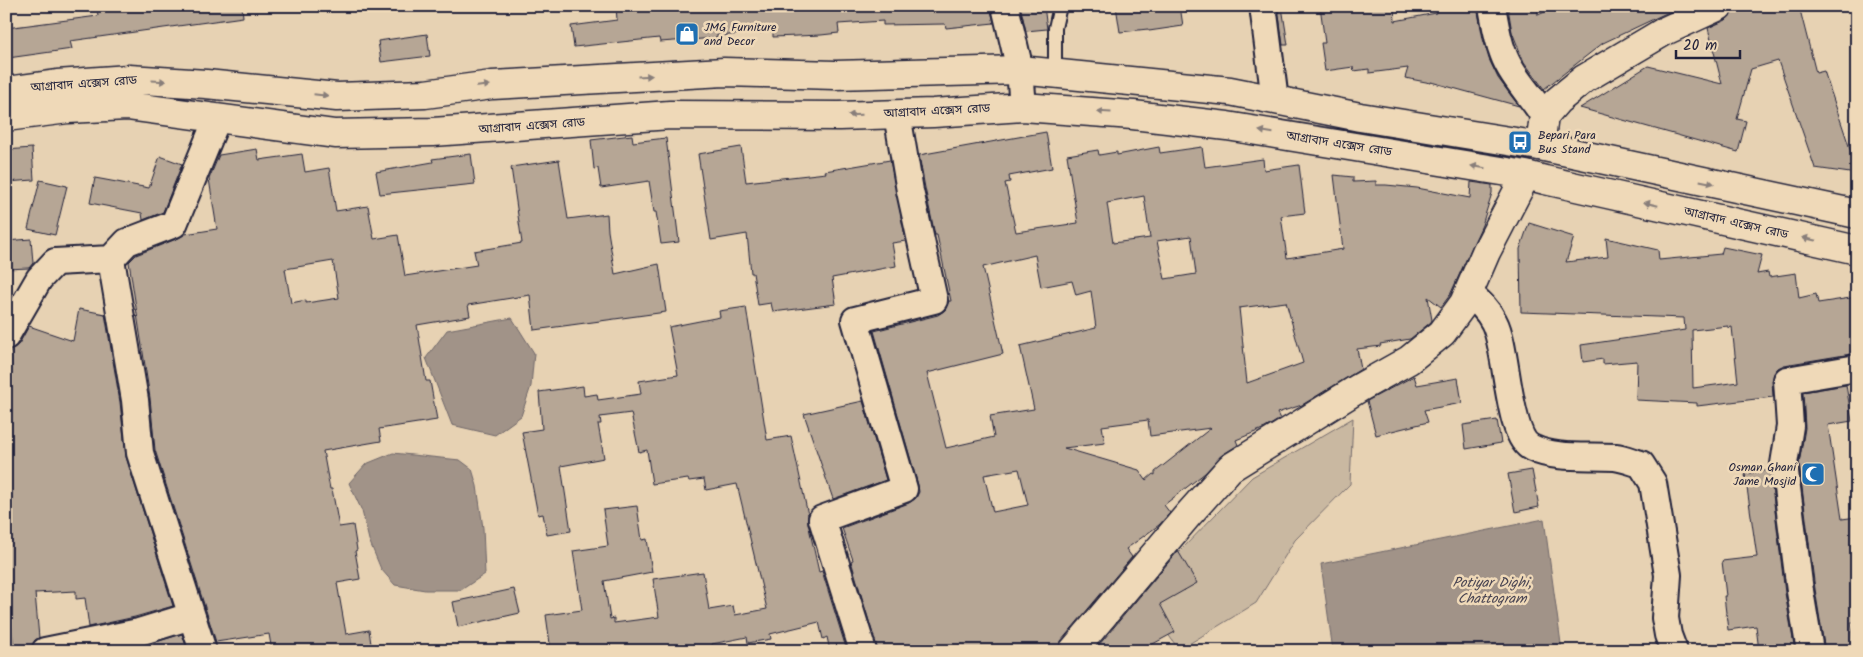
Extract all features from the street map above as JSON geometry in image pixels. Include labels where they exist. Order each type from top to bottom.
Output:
[{"type":"main road","points":[[1540,146],[1544,116],[1557,101],[1584,79],[1665,31],[1719,6]]},
{"type":"main road","name":"আগ্রাবাদ এক্সেস রোড","points":[[6,91],[57,84],[128,79],[206,84],[337,97],[425,94],[492,85],[724,72],[835,75],[1020,70],[1230,91],[1360,117],[1540,146],[1857,214]]},
{"type":"main road","points":[[204,116],[206,84]]},
{"type":"main road","name":"আগ্রাবাদ এক্সেস রোড","points":[[6,116],[68,108],[127,106],[335,134],[433,132],[670,115],[897,114],[1023,106],[1132,114],[1227,126],[1526,174],[1545,180],[1857,250]]},
{"type":"main road","points":[[1084,646],[1182,522],[1230,468],[1359,388],[1409,360],[1442,333],[1464,304],[1486,252],[1526,174]]},
{"type":"street","points":[[1004,6],[1020,70],[1023,106]]},
{"type":"street","points":[[1263,6],[1275,100]]},
{"type":"street","points":[[1492,6],[1503,54],[1515,76],[1544,116]]},
{"type":"street","points":[[863,651],[822,520],[904,489],[855,320],[934,300],[910,191],[897,114]]},
{"type":"street","points":[[6,336],[39,279],[55,262],[111,260],[127,242],[174,224],[204,116]]},
{"type":"street","points":[[111,260],[135,400],[140,453],[190,616],[203,651]]},
{"type":"street","points":[[1469,293],[1483,306],[1495,323],[1502,346],[1509,391],[1519,434],[1529,447],[1548,454],[1618,457],[1641,464],[1654,483],[1668,575],[1665,618],[1668,635],[1674,651]]},
{"type":"street","points":[[1810,651],[1801,600],[1784,464],[1790,426],[1787,380],[1857,368]]},
{"type":"street","points":[[45,651],[139,632],[190,616]]},
{"type":"lane","points":[[1056,73],[1055,28],[1060,6]]},
{"type":"shaded area","points":[[1353,418],[1350,484],[1295,540],[1256,603],[1179,650],[1140,594],[1252,477]]},
{"type":"water","points":[[512,318],[534,353],[531,386],[521,416],[495,435],[452,425],[426,358],[447,330]]},
{"type":"water","points":[[393,453],[460,460],[472,469],[477,486],[483,528],[485,574],[461,590],[425,590],[395,585],[381,569],[369,540],[362,511],[349,483],[366,464]]},
{"type":"water","name":"Potiyar Dighi, Chattogram","points":[[1544,519],[1562,651],[1333,651],[1321,564]]},
{"type":"building","points":[[109,6],[242,6],[243,17],[70,41],[72,49],[8,58],[6,28],[98,16],[97,8]]},
{"type":"building","points":[[616,6],[990,6],[994,23],[946,28],[945,24],[883,25],[883,21],[838,24],[839,33],[821,35],[773,37],[773,32],[660,42],[659,38],[574,47],[571,26],[617,20]]},
{"type":"building","points":[[1020,6],[1044,6],[1047,29],[1026,31]]},
{"type":"building","points":[[1116,6],[1180,6],[1183,26],[1149,31],[1148,29],[1120,32]]},
{"type":"building","points":[[1320,6],[1394,6],[1395,21],[1436,13],[1435,6],[1454,6],[1454,9],[1477,7],[1489,59],[1498,78],[1519,106],[1431,82],[1405,78],[1408,68],[1369,73],[1369,69],[1354,71],[1353,67],[1325,71],[1321,43],[1325,43]]},
{"type":"building","points":[[1537,6],[1538,15],[1558,6],[1681,6],[1603,43],[1544,89],[1524,62],[1512,32],[1508,8]]},
{"type":"building","points":[[1734,6],[1799,6],[1816,73],[1824,71],[1857,174],[1815,168],[1778,61],[1751,69],[1737,119],[1746,121],[1738,152],[1580,108],[1648,66],[1722,84],[1708,28],[1726,20],[1731,15]]},
{"type":"building","points":[[1278,7],[1282,7],[1288,45],[1283,45]]},
{"type":"building","points":[[427,34],[430,56],[381,62],[378,41]]},
{"type":"building","points":[[1046,132],[1052,168],[1009,176],[1010,182],[1005,183],[1016,232],[1078,223],[1067,155],[1098,150],[1099,155],[1117,152],[1117,155],[1159,147],[1160,153],[1202,147],[1205,167],[1263,159],[1264,170],[1299,165],[1305,213],[1281,216],[1287,258],[1343,249],[1334,175],[1353,177],[1353,182],[1376,181],[1376,185],[1417,188],[1470,198],[1471,182],[1492,185],[1492,193],[1482,225],[1450,295],[1441,307],[1428,297],[1431,322],[1410,339],[1380,344],[1381,346],[1357,349],[1361,369],[1302,405],[1277,413],[1280,419],[1265,428],[1236,440],[1238,445],[1222,455],[1205,473],[1164,505],[1170,513],[1159,525],[1126,549],[1132,557],[1061,641],[1058,651],[878,651],[851,561],[853,560],[842,528],[909,503],[916,498],[919,492],[874,331],[938,315],[945,310],[949,301],[951,301],[919,155]],"holes":[[[1144,196],[1150,238],[1113,243],[1107,203]],[[1191,236],[1196,274],[1165,279],[1157,241]],[[1035,255],[1041,287],[1072,281],[1076,295],[1091,291],[1096,328],[1020,346],[1034,409],[990,416],[994,437],[946,448],[927,373],[1003,354],[983,267]],[[1286,302],[1303,363],[1247,383],[1239,308]],[[1148,420],[1150,436],[1211,428],[1155,472],[1155,475],[1153,474],[1146,480],[1139,470],[1064,448],[1105,443],[1102,426]],[[1019,469],[1028,505],[993,512],[984,475]]]},
{"type":"building","points":[[632,135],[633,142],[666,138],[679,242],[661,244],[649,181],[601,188],[598,168],[594,169],[591,140]]},
{"type":"building","points":[[741,147],[746,182],[826,173],[825,171],[890,160],[906,241],[892,243],[896,266],[832,278],[836,304],[773,312],[771,303],[758,305],[753,273],[751,273],[747,234],[711,240],[698,154]]},
{"type":"building","points":[[32,148],[34,180],[6,182],[6,150]]},
{"type":"building","points":[[257,149],[259,160],[302,154],[305,172],[329,168],[336,211],[368,206],[374,239],[398,235],[405,276],[477,265],[474,251],[522,243],[511,167],[559,160],[568,219],[607,214],[615,274],[659,264],[666,312],[534,330],[530,295],[468,305],[470,316],[417,325],[426,381],[430,381],[437,420],[379,429],[381,441],[323,451],[339,527],[353,525],[357,550],[355,551],[360,579],[337,583],[346,634],[369,630],[372,651],[272,651],[269,634],[216,642],[155,450],[150,398],[129,262],[136,255],[185,234],[217,229],[209,179],[219,155]],"holes":[[[333,261],[339,298],[306,303],[306,300],[291,303],[285,269]]]},
{"type":"building","points":[[471,154],[475,184],[380,194],[376,172],[433,162],[432,159]]},
{"type":"building","points":[[160,156],[182,164],[163,212],[143,220],[142,213],[90,203],[95,178],[149,188]]},
{"type":"building","points":[[40,180],[67,186],[55,235],[28,229]]},
{"type":"building","points":[[1529,223],[1574,237],[1566,262],[1608,257],[1606,238],[1658,250],[1659,260],[1721,254],[1723,247],[1762,255],[1757,274],[1768,272],[1769,277],[1796,273],[1799,298],[1816,294],[1818,303],[1857,297],[1857,353],[1784,365],[1778,368],[1774,373],[1772,381],[1773,397],[1697,406],[1697,403],[1636,400],[1637,361],[1603,364],[1603,359],[1583,362],[1581,345],[1685,330],[1684,318],[1521,312],[1520,249]],"holes":[[[1728,326],[1728,328],[1732,327],[1738,382],[1693,388],[1692,330]]]},
{"type":"building","points":[[31,239],[33,263],[29,268],[6,269],[6,241]]},
{"type":"building","points":[[746,307],[767,440],[791,436],[819,572],[822,571],[847,651],[830,651],[827,637],[823,639],[819,622],[770,634],[771,639],[748,643],[747,637],[712,644],[713,651],[551,651],[546,615],[582,610],[573,551],[608,546],[603,510],[637,506],[642,540],[647,539],[652,572],[604,581],[610,619],[614,618],[614,623],[659,617],[653,579],[703,572],[709,610],[733,606],[735,615],[767,609],[737,484],[706,490],[704,479],[689,481],[688,479],[652,484],[647,450],[639,452],[631,413],[600,417],[601,424],[598,424],[604,458],[561,466],[571,531],[547,535],[543,514],[538,515],[522,432],[542,429],[539,392],[583,386],[584,396],[597,394],[598,400],[641,394],[639,381],[678,375],[669,327],[720,317],[719,311]]},
{"type":"building","points":[[79,309],[105,314],[120,402],[126,457],[173,606],[89,627],[85,598],[76,599],[76,591],[35,593],[39,638],[35,640],[31,648],[14,650],[10,610],[6,611],[6,365],[11,350],[19,344],[29,326],[73,341]]},
{"type":"building","points":[[1414,376],[1417,385],[1458,378],[1462,403],[1424,410],[1428,422],[1376,435],[1367,401]]},
{"type":"building","points":[[1846,385],[1852,421],[1828,425],[1842,519],[1857,517],[1857,622],[1851,622],[1855,651],[1825,651],[1799,464],[1805,428],[1803,392]]},
{"type":"building","points":[[863,401],[886,480],[833,499],[804,414]]},
{"type":"building","points":[[1497,420],[1501,443],[1466,449],[1463,425]]},
{"type":"building","points":[[1532,470],[1539,507],[1515,512],[1508,474]]},
{"type":"building","points":[[1770,470],[1785,593],[1795,651],[1759,651],[1756,626],[1728,630],[1722,561],[1757,557],[1745,474]]},
{"type":"building","points":[[1178,551],[1197,583],[1160,604],[1175,632],[1140,651],[1101,651],[1098,646]]},
{"type":"building","points":[[514,589],[520,613],[458,627],[453,602]]},
{"type":"building","points":[[182,634],[187,649],[179,651],[122,651],[143,646]]},
{"type":"place","name":"JMG Furniture and Decor","points":[[687,34]]},
{"type":"place","name":"Bepari Para Bus Stand","points":[[1520,142]]},
{"type":"place","name":"Osman Ghani Jame Mosjid","points":[[1813,474]]}]
